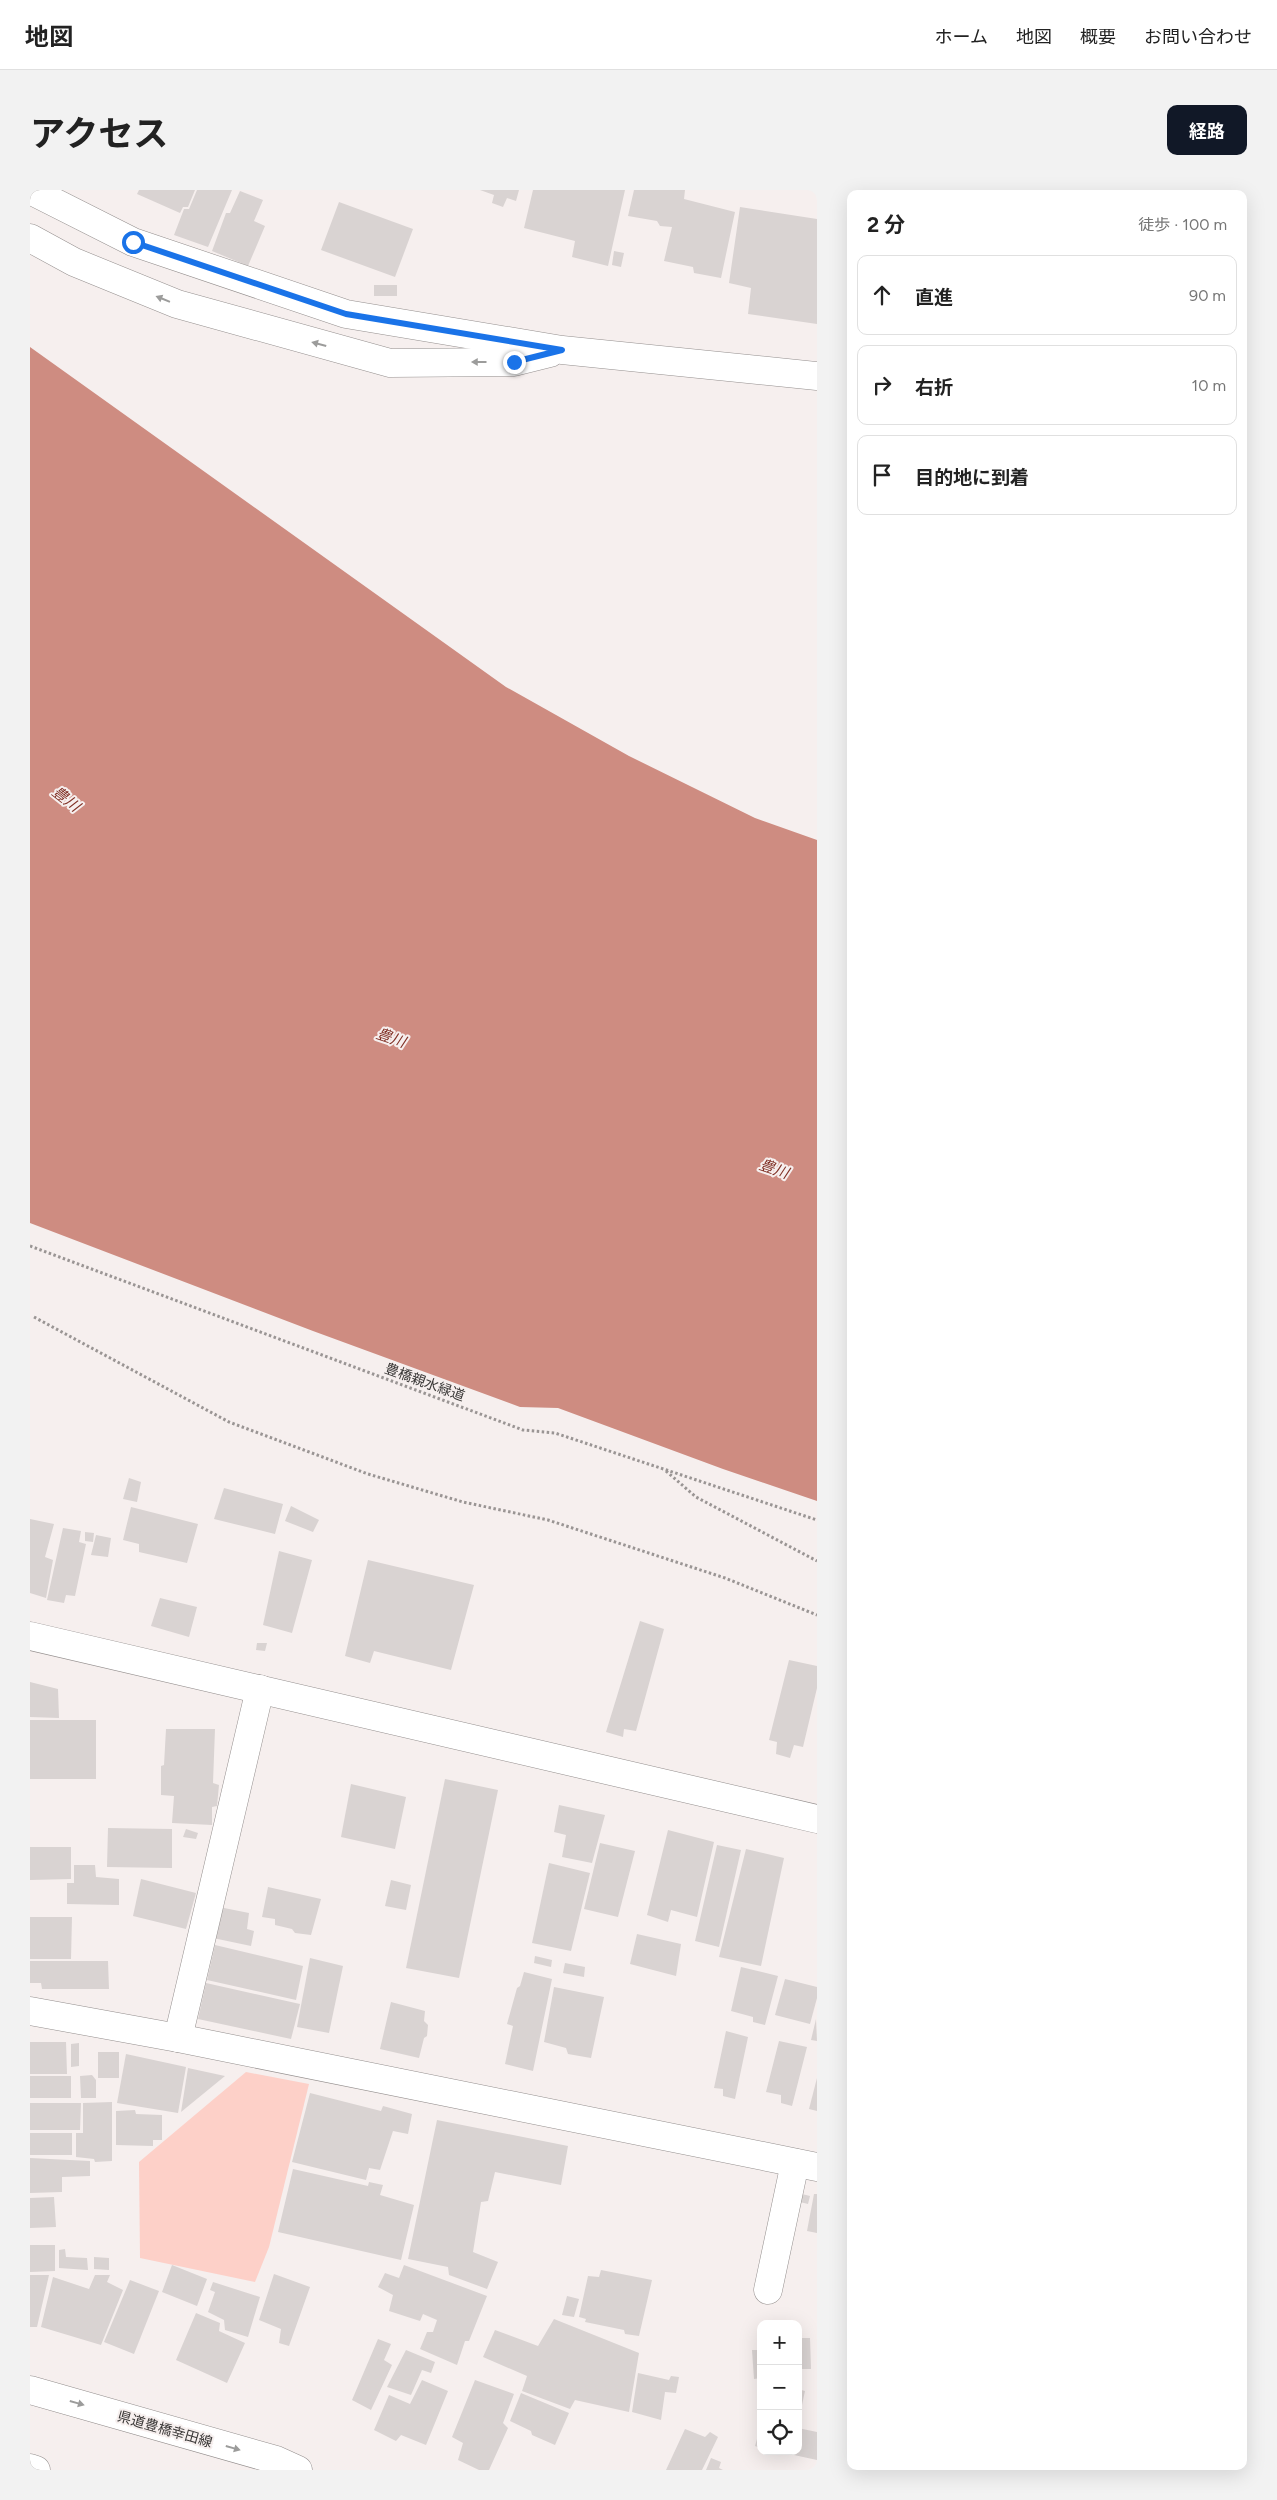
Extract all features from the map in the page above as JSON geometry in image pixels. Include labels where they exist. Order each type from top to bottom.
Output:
[{"type":"street","points":[[30,190],[133,242],[346,314],[562,350],[817,376]]},
{"type":"street","points":[[30,238],[74,262],[177,304],[390,363],[514,362],[562,350]]},
{"type":"street","points":[[30,1636],[817,1819]]},
{"type":"street","points":[[178,2038],[260,1689]]},
{"type":"street","points":[[30,2011],[178,2038],[806,2165],[768,2290]]},
{"type":"street","name":"県道豊橋幸田線","points":[[30,2390],[276,2460],[298,2470]]},
{"type":"street","points":[[30,2468],[36,2470]]},
{"type":"path","name":"豊橋親水緑道","points":[[30,1246],[523,1430],[555,1433],[817,1520]]},
{"type":"path","points":[[34,1317],[229,1422],[368,1474],[463,1502],[548,1520],[725,1578],[817,1615]]},
{"type":"path","points":[[664,1468],[696,1498],[817,1561]]},
{"type":"shaded area","points":[[246,2072],[309,2084],[269,2247],[255,2282],[140,2258],[139,2162]]},
{"type":"water","name":"豊川","points":[[30,347],[506,687],[629,756],[755,818],[817,840],[817,1501],[723,1469],[558,1408],[520,1407],[313,1331],[30,1223]]},
{"type":"building","points":[[139,190],[195,190],[188,207],[183,207],[180,213],[137,194]]},
{"type":"building","points":[[197,190],[232,190],[208,247],[174,235],[184,209],[189,209]]},
{"type":"building","points":[[480,190],[519,190],[516,201],[507,198],[503,207],[492,203],[494,195]]},
{"type":"building","points":[[533,190],[625,190],[608,266],[572,257],[575,241],[524,228]]},
{"type":"building","points":[[634,190],[685,190],[684,199],[735,212],[721,278],[694,273],[693,267],[664,261],[672,227],[660,226],[657,221],[628,216]]},
{"type":"building","points":[[240,191],[263,200],[254,221],[265,226],[248,266],[212,251],[226,213],[230,213]]},
{"type":"building","points":[[339,202],[413,229],[395,277],[321,250]]},
{"type":"building","points":[[740,207],[817,219],[817,324],[748,314],[751,288],[729,283]]},
{"type":"building","points":[[614,251],[624,253],[621,267],[612,265]]},
{"type":"building","points":[[374,285],[397,285],[397,296],[374,296]]},
{"type":"building","points":[[129,1478],[141,1482],[137,1502],[123,1499]]},
{"type":"building","points":[[224,1488],[283,1504],[275,1534],[214,1519]]},
{"type":"building","points":[[291,1506],[319,1520],[313,1532],[285,1521]]},
{"type":"building","points":[[131,1507],[198,1524],[187,1563],[139,1552],[139,1544],[123,1540]]},
{"type":"building","points":[[30,1519],[54,1524],[45,1557],[53,1560],[46,1598],[30,1593]]},
{"type":"building","points":[[63,1528],[81,1531],[79,1542],[86,1544],[75,1596],[66,1595],[64,1603],[47,1600]]},
{"type":"building","points":[[85,1532],[94,1533],[93,1542],[85,1541]]},
{"type":"building","points":[[96,1535],[111,1538],[108,1557],[91,1555]]},
{"type":"building","points":[[279,1551],[312,1560],[292,1633],[263,1625]]},
{"type":"building","points":[[368,1560],[474,1585],[451,1670],[374,1651],[370,1663],[345,1656]]},
{"type":"building","points":[[160,1598],[197,1607],[189,1637],[151,1626]]},
{"type":"building","points":[[640,1621],[664,1629],[636,1731],[624,1729],[623,1737],[606,1732]]},
{"type":"building","points":[[257,1643],[267,1643],[265,1651],[256,1650]]},
{"type":"building","points":[[789,1660],[817,1666],[817,1688],[803,1747],[794,1745],[790,1758],[776,1754],[777,1742],[769,1740]]},
{"type":"building","points":[[30,1682],[58,1689],[59,1718],[30,1717]]},
{"type":"building","points":[[30,1720],[96,1720],[96,1779],[30,1779]]},
{"type":"building","points":[[166,1729],[215,1729],[213,1783],[219,1785],[217,1806],[212,1807],[212,1825],[172,1823],[174,1796],[161,1795],[161,1766],[164,1765]]},
{"type":"building","points":[[445,1779],[498,1790],[459,1978],[406,1968]]},
{"type":"building","points":[[351,1784],[406,1797],[395,1849],[341,1837]]},
{"type":"building","points":[[559,1805],[605,1815],[592,1863],[562,1857],[566,1835],[554,1832]]},
{"type":"building","points":[[108,1828],[172,1829],[172,1868],[107,1867]]},
{"type":"building","points":[[186,1829],[198,1833],[196,1839],[183,1837]]},
{"type":"building","points":[[668,1830],[714,1842],[697,1917],[671,1910],[668,1922],[647,1915]]},
{"type":"building","points":[[600,1843],[635,1851],[618,1917],[584,1909]]},
{"type":"building","points":[[717,1845],[741,1850],[719,1947],[695,1941]]},
{"type":"building","points":[[30,1847],[71,1847],[71,1879],[30,1880]]},
{"type":"building","points":[[746,1849],[784,1858],[761,1966],[719,1957]]},
{"type":"building","points":[[549,1863],[590,1873],[571,1951],[532,1943]]},
{"type":"building","points":[[74,1865],[95,1865],[96,1877],[119,1879],[119,1905],[67,1904],[67,1883],[74,1883]]},
{"type":"building","points":[[141,1879],[196,1893],[186,1929],[133,1916]]},
{"type":"building","points":[[391,1880],[411,1885],[406,1910],[385,1906]]},
{"type":"building","points":[[268,1887],[321,1899],[311,1935],[295,1933],[292,1929],[275,1925],[275,1919],[262,1917]]},
{"type":"building","points":[[219,1907],[249,1913],[247,1929],[254,1931],[251,1946],[213,1938]]},
{"type":"building","points":[[30,1917],[72,1917],[71,1959],[30,1959]]},
{"type":"building","points":[[637,1934],[681,1944],[676,1976],[630,1964]]},
{"type":"building","points":[[215,1945],[303,1966],[296,2000],[207,1980]]},
{"type":"building","points":[[535,1956],[552,1960],[551,1967],[534,1963]]},
{"type":"building","points":[[310,1958],[343,1966],[329,2033],[297,2027]]},
{"type":"building","points":[[30,1961],[108,1961],[109,1989],[42,1989],[41,1983],[30,1983]]},
{"type":"building","points":[[565,1963],[585,1967],[584,1977],[563,1973]]},
{"type":"building","points":[[741,1967],[778,1976],[765,2025],[753,2022],[753,2017],[731,2011]]},
{"type":"building","points":[[524,1972],[552,1979],[533,2071],[505,2064],[513,2026],[507,2024],[517,1988],[520,1986]]},
{"type":"building","points":[[785,1979],[817,1987],[817,1998],[810,2024],[775,2015]]},
{"type":"building","points":[[206,1983],[300,2004],[291,2039],[198,2019]]},
{"type":"building","points":[[554,1987],[604,1997],[591,2058],[568,2054],[566,2048],[544,2042]]},
{"type":"building","points":[[391,2002],[425,2011],[424,2021],[428,2025],[427,2036],[424,2038],[419,2058],[380,2049]]},
{"type":"building","points":[[816,2019],[817,2041],[811,2040]]},
{"type":"building","points":[[726,2031],[748,2037],[735,2099],[723,2096],[723,2089],[714,2088]]},
{"type":"building","points":[[779,2041],[807,2047],[792,2106],[781,2103],[781,2095],[766,2092]]},
{"type":"building","points":[[30,2042],[66,2042],[67,2074],[30,2074]]},
{"type":"building","points":[[79,2043],[79,2066],[71,2067],[71,2044]]},
{"type":"building","points":[[98,2052],[119,2052],[119,2078],[98,2078]]},
{"type":"building","points":[[126,2054],[186,2067],[178,2113],[117,2103]]},
{"type":"building","points":[[188,2068],[225,2076],[181,2112]]},
{"type":"building","points":[[92,2075],[96,2080],[96,2098],[81,2098],[80,2076]]},
{"type":"building","points":[[30,2076],[71,2076],[71,2098],[30,2098]]},
{"type":"building","points":[[817,2078],[817,2111],[809,2109]]},
{"type":"building","points":[[310,2093],[381,2111],[383,2106],[412,2114],[408,2134],[393,2131],[380,2170],[369,2168],[366,2180],[292,2162]]},
{"type":"building","points":[[112,2102],[112,2161],[95,2162],[94,2159],[76,2157],[76,2133],[83,2133],[83,2103]]},
{"type":"building","points":[[30,2103],[81,2103],[80,2130],[30,2130]]},
{"type":"building","points":[[135,2110],[136,2114],[162,2115],[162,2140],[153,2140],[153,2146],[116,2145],[116,2111]]},
{"type":"building","points":[[437,2120],[568,2146],[561,2185],[495,2172],[488,2201],[481,2202],[473,2252],[498,2262],[487,2289],[449,2275],[448,2267],[408,2259]]},
{"type":"building","points":[[30,2133],[72,2133],[72,2155],[30,2155]]},
{"type":"building","points":[[30,2158],[90,2161],[90,2176],[62,2177],[62,2192],[30,2193]]},
{"type":"building","points":[[293,2169],[368,2186],[369,2182],[383,2185],[380,2195],[414,2205],[401,2260],[278,2232]]},
{"type":"building","points":[[802,2194],[810,2196],[808,2204],[800,2202]]},
{"type":"building","points":[[814,2194],[817,2194],[817,2233],[807,2231]]},
{"type":"building","points":[[54,2197],[56,2227],[30,2228],[30,2198]]},
{"type":"building","points":[[30,2245],[55,2245],[55,2271],[30,2272]]},
{"type":"building","points":[[65,2249],[66,2257],[87,2258],[88,2270],[59,2268],[59,2250]]},
{"type":"building","points":[[94,2257],[109,2258],[109,2270],[94,2269]]},
{"type":"building","points":[[172,2265],[207,2279],[197,2306],[162,2292]]},
{"type":"building","points":[[404,2265],[487,2296],[469,2341],[465,2341],[457,2365],[420,2349],[427,2332],[433,2332],[437,2320],[423,2314],[420,2321],[389,2311],[393,2295],[378,2287],[385,2273],[399,2278]]},
{"type":"building","points":[[601,2270],[652,2280],[639,2336],[625,2334],[624,2330],[585,2322],[586,2319],[579,2317],[588,2276],[599,2277]]},
{"type":"building","points":[[274,2274],[310,2287],[289,2346],[279,2343],[281,2329],[259,2320]]},
{"type":"building","points":[[30,2275],[49,2275],[37,2327],[30,2327]]},
{"type":"building","points":[[95,2275],[110,2275],[107,2282],[123,2290],[101,2345],[41,2327],[53,2277],[89,2289]]},
{"type":"building","points":[[130,2280],[159,2291],[134,2354],[104,2342]]},
{"type":"building","points":[[213,2282],[260,2297],[248,2337],[225,2330],[224,2320],[208,2312],[215,2292],[210,2290]]},
{"type":"building","points":[[567,2296],[579,2299],[574,2317],[562,2315]]},
{"type":"building","points":[[196,2313],[220,2323],[219,2331],[245,2343],[227,2383],[176,2360]]},
{"type":"building","points":[[554,2319],[639,2353],[629,2412],[575,2400],[570,2409],[522,2391],[527,2376],[483,2357],[495,2330],[538,2346]]},
{"type":"building","points":[[802,2338],[810,2338],[811,2369],[802,2369]]},
{"type":"building","points":[[378,2339],[391,2344],[384,2360],[392,2365],[371,2410],[352,2400]]},
{"type":"building","points":[[406,2350],[435,2362],[431,2373],[422,2370],[411,2395],[387,2387]]},
{"type":"building","points":[[752,2350],[757,2350],[757,2379],[754,2379]]},
{"type":"building","points":[[638,2373],[669,2380],[671,2376],[679,2377],[676,2393],[665,2392],[661,2420],[632,2412]]},
{"type":"building","points":[[422,2380],[448,2391],[426,2445],[401,2435],[396,2441],[374,2430],[389,2395],[410,2404]]},
{"type":"building","points":[[475,2380],[514,2394],[503,2423],[508,2428],[489,2470],[479,2470],[458,2460],[463,2443],[452,2437]]},
{"type":"building","points":[[802,2390],[805,2391],[802,2405]]},
{"type":"building","points":[[521,2393],[569,2413],[555,2445],[532,2435],[531,2431],[510,2421]]},
{"type":"building","points":[[685,2429],[705,2437],[710,2432],[718,2437],[702,2470],[666,2470]]},
{"type":"building","points":[[802,2429],[817,2432],[817,2460],[794,2455],[802,2455]]},
{"type":"building","points":[[711,2458],[721,2462],[719,2468],[723,2470],[706,2470]]},
{"type":"route","points":[[133,242],[346,314],[562,350],[514,362]]}]
